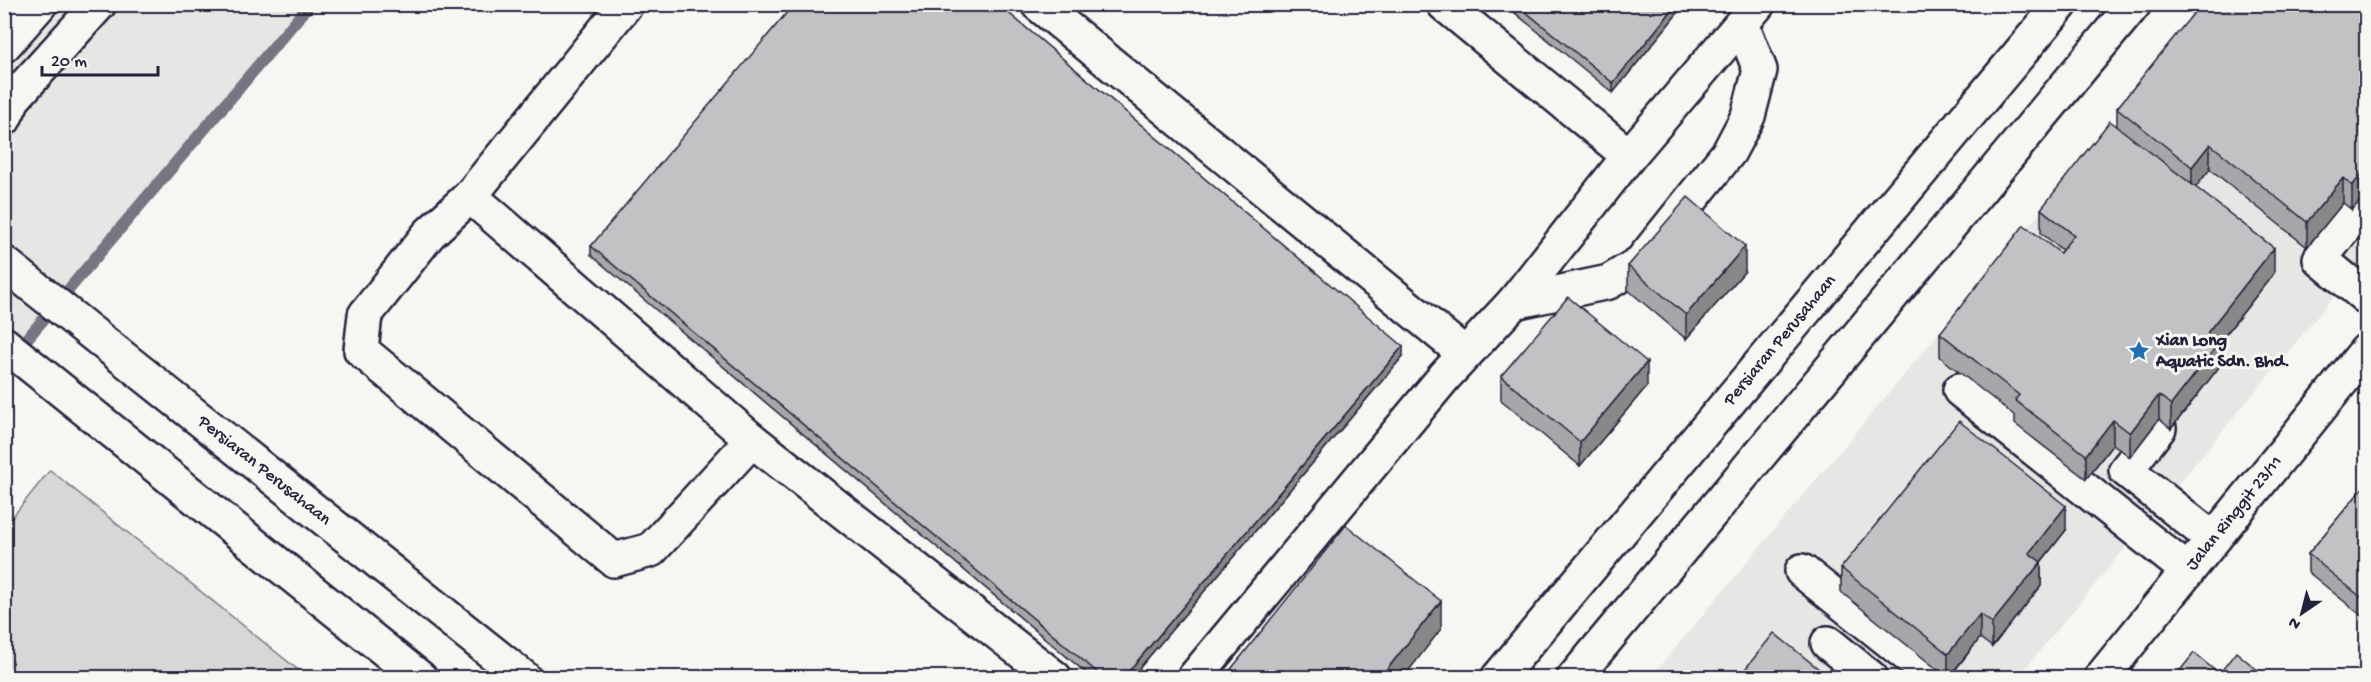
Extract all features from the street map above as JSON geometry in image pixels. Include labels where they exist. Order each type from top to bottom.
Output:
[{"type":"main road","points":[[4,45],[40,4]]},
{"type":"main road","points":[[7,110],[99,4]]},
{"type":"main road","points":[[626,4],[470,196],[429,234],[365,315],[361,350],[614,560],[651,550],[752,440]]},
{"type":"main road","points":[[1038,4],[1465,354]]},
{"type":"main road","points":[[1444,4],[1629,156]]},
{"type":"main road","name":"Persiaran Perusahaan","points":[[1498,678],[2061,4]]},
{"type":"main road","points":[[1574,678],[2134,4]]},
{"type":"main road","points":[[1514,302],[1610,282],[1641,262],[1729,152],[1748,116],[1760,70],[1750,14]]},
{"type":"main road","points":[[1194,678],[1465,354],[1514,302],[1629,156],[1750,14]]},
{"type":"main road","points":[[470,196],[752,440],[1055,678]]},
{"type":"main road","points":[[2367,200],[2320,259],[2367,297]]},
{"type":"main road","name":"Persiaran Perusahaan","points":[[11,268],[522,677]]},
{"type":"main road","points":[[4,344],[420,678]]},
{"type":"main road","name":"Jalan Ringgit 23/11","points":[[2101,678],[2367,351]]},
{"type":"main road","points":[[1960,390],[2188,571]]},
{"type":"main road","points":[[2159,428],[2126,470],[2213,539]]},
{"type":"main road","points":[[1802,571],[1936,678]]},
{"type":"main road","points":[[1828,643],[1871,678]]},
{"type":"shaded area","points":[[5,5],[310,5],[5,366]]},
{"type":"shaded area","points":[[2214,5],[2366,5],[2366,258],[2018,677],[1650,678]]},
{"type":"shaded area","points":[[50,470],[307,677],[5,677],[5,526]]},
{"type":"building","points":[[794,4],[998,4],[1403,346],[1123,678],[1104,678],[591,246]]},
{"type":"building","points":[[1516,4],[1677,4],[1613,83]]},
{"type":"building","points":[[2201,4],[2209,4],[2212,7],[2215,4],[2367,5],[2367,168],[2352,186],[2343,178],[2307,222],[2210,144],[2192,167],[2117,108]]},
{"type":"building","points":[[2110,121],[2274,248],[2207,333],[2219,343],[2171,405],[2159,395],[2130,433],[2113,420],[2086,455],[2015,400],[2019,395],[1940,333],[2024,225],[2060,253],[2074,235],[2041,209]]},
{"type":"building","points":[[1688,197],[1745,246],[1686,315],[1628,266]]},
{"type":"building","points":[[1568,297],[1647,362],[1580,442],[1501,376]]},
{"type":"building","points":[[1959,421],[2066,506],[2029,553],[2041,562],[1992,623],[1980,614],[1948,654],[1841,568]]},
{"type":"building","points":[[2367,483],[2367,602],[2308,554]]},
{"type":"building","points":[[1346,525],[1441,601],[1380,678],[1224,678]]},
{"type":"building","points":[[1774,633],[1830,678],[1738,678]]},
{"type":"building","points":[[2236,652],[2267,678],[2174,678],[2194,653],[2219,674]]},
{"type":"waterway","points":[[4,366],[310,4]]},
{"type":"place","name":"Xian Long Aquatic Sdn. Bhd.","points":[[2139,351]]}]
